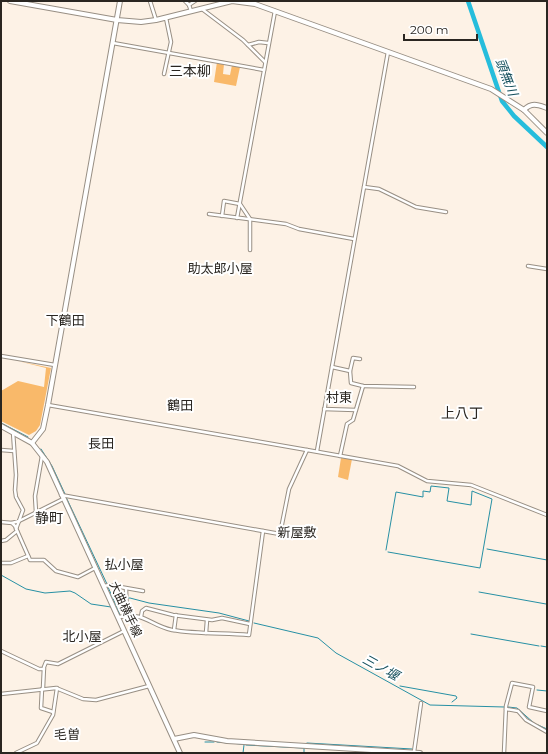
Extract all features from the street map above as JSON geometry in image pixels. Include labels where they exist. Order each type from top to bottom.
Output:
[{"type":"main road","points":[[10,1],[29,3],[117,20],[141,22],[166,18],[215,3],[247,1],[491,89],[524,110],[547,133]]},
{"type":"main road","points":[[32,444],[43,429],[56,366],[120,1]]},
{"type":"main road","points":[[524,110],[528,106],[535,104],[547,108]]},
{"type":"main road","name":"大曲横手線","points":[[1,426],[32,444],[42,455],[119,617],[180,753]]},
{"type":"main road","points":[[174,739],[194,735],[227,741],[420,753]]},
{"type":"street","points":[[150,1],[156,20]]},
{"type":"street","points":[[184,1],[190,5],[191,10]]},
{"type":"street","points":[[190,5],[195,1]]},
{"type":"street","points":[[201,8],[248,45],[265,63]]},
{"type":"street","points":[[237,218],[275,10]]},
{"type":"street","points":[[164,74],[171,36],[166,18]]},
{"type":"street","points":[[248,45],[259,42],[268,43]]},
{"type":"street","points":[[113,43],[264,70]]},
{"type":"street","points":[[317,451],[388,51]]},
{"type":"street","points":[[364,187],[380,189],[416,207],[446,212]]},
{"type":"street","points":[[222,216],[224,201],[240,204],[250,220],[250,250]]},
{"type":"street","points":[[209,214],[286,224],[299,229],[354,239]]},
{"type":"street","points":[[528,266],[547,269]]},
{"type":"street","points":[[1,356],[56,366]]},
{"type":"street","points":[[360,359],[353,358],[350,371],[351,383],[363,386],[414,386]]},
{"type":"street","points":[[332,367],[350,371]]},
{"type":"street","points":[[340,456],[348,424],[353,420],[363,386]]},
{"type":"street","points":[[48,405],[398,466],[426,481],[471,486],[547,515]]},
{"type":"street","points":[[324,409],[356,410]]},
{"type":"street","points":[[1,541],[6,540],[16,530],[24,510],[16,497],[15,490],[13,432]]},
{"type":"street","points":[[1,450],[14,451]]},
{"type":"street","points":[[1,522],[19,522],[62,497],[280,534],[290,489],[307,450]]},
{"type":"street","points":[[36,512],[35,496],[42,455]]},
{"type":"street","points":[[12,523],[28,556],[32,561],[44,560],[56,571],[78,577],[95,568]]},
{"type":"street","points":[[119,617],[141,617],[174,630],[249,635],[263,531]]},
{"type":"street","points":[[1,563],[11,563],[28,556]]},
{"type":"street","points":[[104,586],[143,591]]},
{"type":"street","points":[[126,589],[127,616]]},
{"type":"street","points":[[141,617],[144,609],[146,608],[207,620],[217,620],[222,618],[250,624]]},
{"type":"street","points":[[174,630],[176,615]]},
{"type":"street","points":[[206,632],[207,620]]},
{"type":"street","points":[[53,712],[41,708],[44,669],[46,662],[58,664],[125,631]]},
{"type":"street","points":[[1,651],[39,669],[44,669]]},
{"type":"street","points":[[504,753],[506,709],[512,683],[532,687],[529,707],[547,711]]},
{"type":"street","points":[[1,694],[43,688],[58,688],[88,700],[103,698],[149,686]]},
{"type":"street","points":[[16,753],[37,743],[53,712],[58,688]]},
{"type":"street","points":[[414,753],[421,703]]},
{"type":"street","points":[[506,709],[518,711],[526,720],[547,732]]},
{"type":"shaded area","points":[[217,62],[224,64],[223,74],[230,75],[232,65],[240,67],[236,86],[214,82]]},
{"type":"shaded area","points":[[18,361],[51,368],[40,425],[36,431],[29,435],[1,421],[1,391],[18,381],[44,387],[46,368]]},
{"type":"shaded area","points":[[341,458],[352,459],[348,480],[338,477]]},
{"type":"waterway","name":"頭無川","points":[[468,1],[502,101],[514,116],[547,147]]},
{"type":"waterway","points":[[1,423],[28,437]]},
{"type":"waterway","points":[[41,449],[52,466],[65,494]]},
{"type":"waterway","points":[[386,550],[396,492],[423,497],[423,491],[430,492],[431,486],[449,488],[447,501],[471,505],[472,491],[492,499],[480,568],[388,552]]},
{"type":"waterway","points":[[66,497],[107,584]]},
{"type":"waterway","points":[[487,549],[547,560]]},
{"type":"waterway","name":"三ノ堰","points":[[1,575],[26,589],[45,593],[70,591],[91,604],[111,607]]},
{"type":"waterway","points":[[108,587],[120,615]]},
{"type":"waterway","points":[[479,592],[546,604]]},
{"type":"waterway","name":"三ノ堰","points":[[117,604],[123,598],[130,598],[149,603],[219,613],[249,621]]},
{"type":"waterway","name":"三ノ堰","points":[[254,623],[318,638],[336,653],[430,705],[504,707]]},
{"type":"waterway","points":[[471,634],[539,646]]},
{"type":"waterway","points":[[541,646],[547,647]]},
{"type":"waterway","points":[[400,686],[456,696],[457,698],[452,702]]},
{"type":"waterway","points":[[537,690],[547,691]]},
{"type":"waterway","name":"三ノ堰","points":[[508,707],[517,708],[535,724]]},
{"type":"waterway","name":"三ノ堰","points":[[538,725],[547,729]]},
{"type":"waterway","points":[[205,742],[214,742]]},
{"type":"waterway","points":[[217,742],[242,744]]},
{"type":"waterway","points":[[307,743],[412,749]]},
{"type":"waterway","points":[[243,753],[244,745]]},
{"type":"waterway","points":[[246,745],[303,748]]},
{"type":"waterway","points":[[304,748],[304,753]]},
{"type":"district","name":"三本柳","points":[[190,71]]},
{"type":"district","name":"助太郎小屋","points":[[220,268]]},
{"type":"district","name":"下鶴田","points":[[65,320]]},
{"type":"district","name":"村東","points":[[339,397]]},
{"type":"district","name":"鶴田","points":[[180,405]]},
{"type":"district","name":"上八丁","points":[[462,413]]},
{"type":"district","name":"長田","points":[[101,443]]},
{"type":"district","name":"静町","points":[[49,518]]},
{"type":"district","name":"新屋敷","points":[[297,532]]},
{"type":"district","name":"払小屋","points":[[124,564]]},
{"type":"district","name":"北小屋","points":[[82,636]]},
{"type":"district","name":"毛曽","points":[[67,734]]}]
